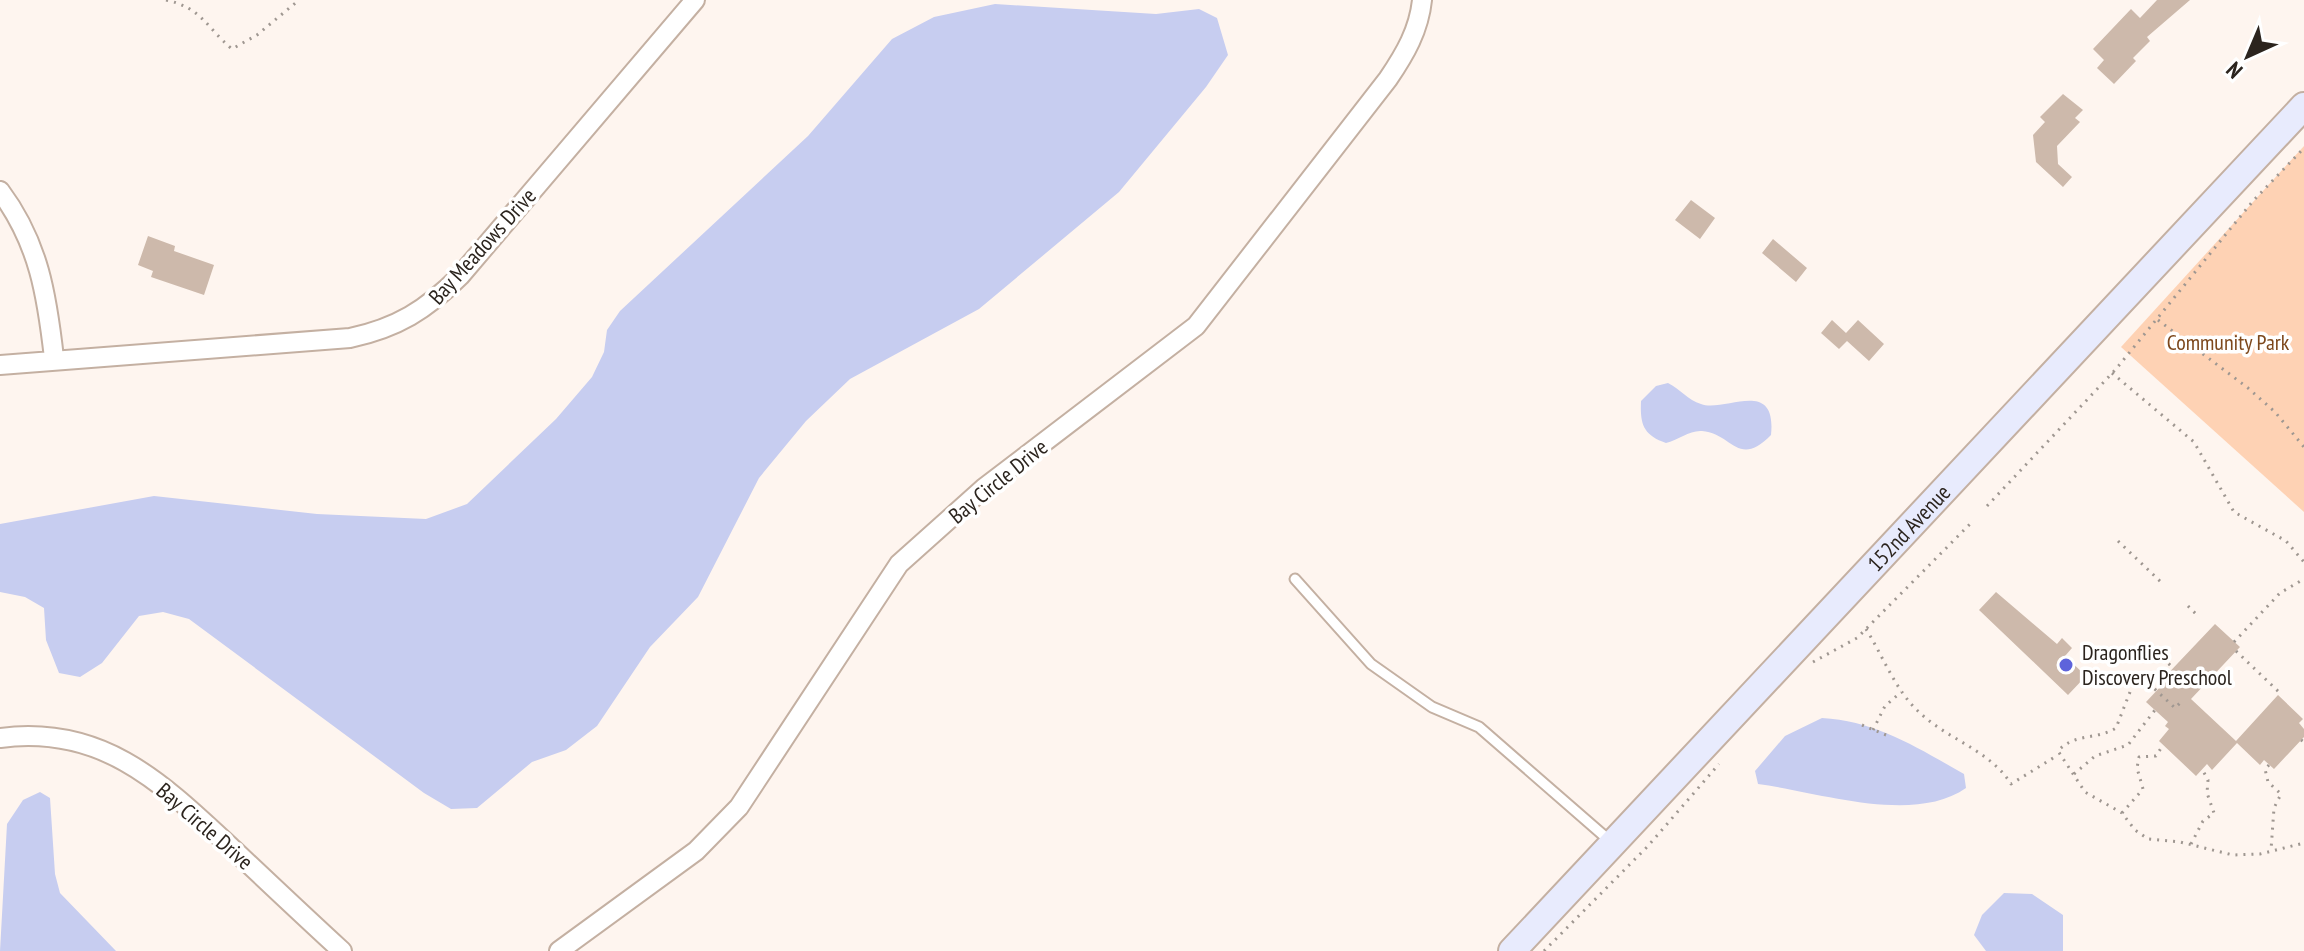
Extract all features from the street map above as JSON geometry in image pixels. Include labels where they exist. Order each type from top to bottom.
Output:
[{"type":"street","name":"Bay Meadows Drive","points":[[0,365],[54,358],[350,338],[401,324],[420,313],[460,276],[695,0]]},
{"type":"street","name":"Bay Circle Drive","points":[[559,951],[696,851],[739,807],[899,564],[984,488],[1196,326],[1388,79],[1406,52],[1420,18],[1422,0]]},
{"type":"street","name":"152nd Avenue","points":[[1512,951],[2304,106]]},
{"type":"street","points":[[0,191],[15,211],[38,260],[54,358]]},
{"type":"street","name":"Bay Circle Drive","points":[[0,738],[34,733],[99,748],[124,759],[181,800],[342,951]]},
{"type":"lane","points":[[1295,579],[1371,664],[1432,707],[1479,727],[1612,843]]},
{"type":"path","points":[[166,0],[183,4],[201,14],[216,36],[232,49],[257,35],[299,0]]},
{"type":"path","points":[[1987,506],[2112,373],[2253,201],[2304,148]]},
{"type":"path","points":[[2158,320],[2248,388],[2275,412],[2304,447]]},
{"type":"path","points":[[2112,373],[2194,442],[2234,512],[2286,541],[2304,562]]},
{"type":"path","points":[[1804,666],[1857,638],[1971,523]]},
{"type":"path","points":[[2120,543],[2160,581]]},
{"type":"path","points":[[2234,642],[2280,593],[2304,579]]},
{"type":"path","points":[[2188,606],[2198,616]]},
{"type":"path","points":[[1866,629],[1902,691],[1918,712],[1958,742],[1995,763],[2011,784],[2058,755],[2069,740],[2098,736],[2116,728],[2130,692]]},
{"type":"path","points":[[2236,651],[2280,693]]},
{"type":"path","points":[[2163,658],[2173,668]]},
{"type":"path","points":[[2143,678],[2175,708],[2180,703]]},
{"type":"path","points":[[1873,730],[1878,717],[1902,691]]},
{"type":"path","points":[[2074,774],[2095,756],[2128,745],[2155,710]]},
{"type":"path","points":[[1862,725],[1886,735]]},
{"type":"path","points":[[2122,813],[2143,789],[2137,768],[2139,757],[2156,756],[2163,745]]},
{"type":"path","points":[[2058,755],[2085,792],[2122,813],[2135,830],[2148,839],[2191,844],[2233,855],[2304,843]]},
{"type":"path","points":[[1544,951],[1648,846],[1725,757]]},
{"type":"path","points":[[2269,765],[2265,769],[2266,778],[2281,794],[2274,808],[2271,851]]},
{"type":"path","points":[[2191,844],[2203,821],[2214,813],[2207,793],[2208,780],[2202,769]]},
{"type":"green space","name":"Community Park","points":[[2304,146],[2304,512],[2121,347]]},
{"type":"water","points":[[995,4],[1156,14],[1199,9],[1217,18],[1228,55],[1206,87],[1119,192],[979,309],[850,379],[806,421],[759,478],[698,597],[650,647],[597,726],[566,750],[532,762],[477,808],[451,809],[424,793],[189,619],[163,612],[139,616],[102,663],[80,677],[59,673],[46,640],[44,608],[25,597],[0,592],[0,524],[154,496],[317,514],[426,519],[467,504],[556,419],[592,377],[604,352],[607,330],[620,311],[808,136],[892,39],[934,17]]},
{"type":"water","points":[[1668,383],[1701,404],[1758,402],[1766,407],[1771,417],[1771,435],[1751,449],[1743,449],[1702,431],[1666,443],[1658,440],[1644,428],[1641,401],[1656,386]]},
{"type":"water","points":[[1822,718],[1860,724],[1913,746],[1964,774],[1966,788],[1944,799],[1893,805],[1837,799],[1758,784],[1755,771],[1785,736]]},
{"type":"water","points":[[40,792],[50,798],[55,874],[60,893],[116,951],[0,951],[7,824],[23,800]]},
{"type":"water","points":[[2004,893],[2032,894],[2063,915],[2063,951],[1986,951],[1974,935],[1982,915]]},
{"type":"building","points":[[2157,0],[2190,0],[2147,37],[2150,41],[2133,58],[2136,61],[2114,84],[2097,68],[2104,60],[2093,49],[2131,9],[2140,18]]},
{"type":"building","points":[[2063,94],[2083,110],[2075,118],[2080,122],[2057,146],[2058,164],[2072,177],[2063,187],[2036,162],[2033,135],[2045,122],[2040,117]]},
{"type":"building","points":[[1691,200],[1715,218],[1700,239],[1675,220]]},
{"type":"building","points":[[148,236],[175,246],[174,251],[214,265],[204,295],[151,277],[153,271],[138,265]]},
{"type":"building","points":[[1773,239],[1807,268],[1796,282],[1762,253]]},
{"type":"building","points":[[1832,320],[1846,333],[1858,320],[1884,344],[1869,361],[1847,341],[1839,349],[1821,333]]},
{"type":"building","points":[[1996,592],[2057,644],[2062,638],[2072,648],[2065,656],[2086,676],[2068,695],[1979,610]]},
{"type":"building","points":[[2215,624],[2240,647],[2191,699],[2236,741],[2278,695],[2303,719],[2299,723],[2304,729],[2304,737],[2274,769],[2264,760],[2260,765],[2237,743],[2212,770],[2207,764],[2196,776],[2159,741],[2169,729],[2165,726],[2168,722],[2146,702],[2161,686],[2159,683]]},
{"type":"place","name":"Dragonflies Discovery Preschool","points":[[2066,665]]}]
